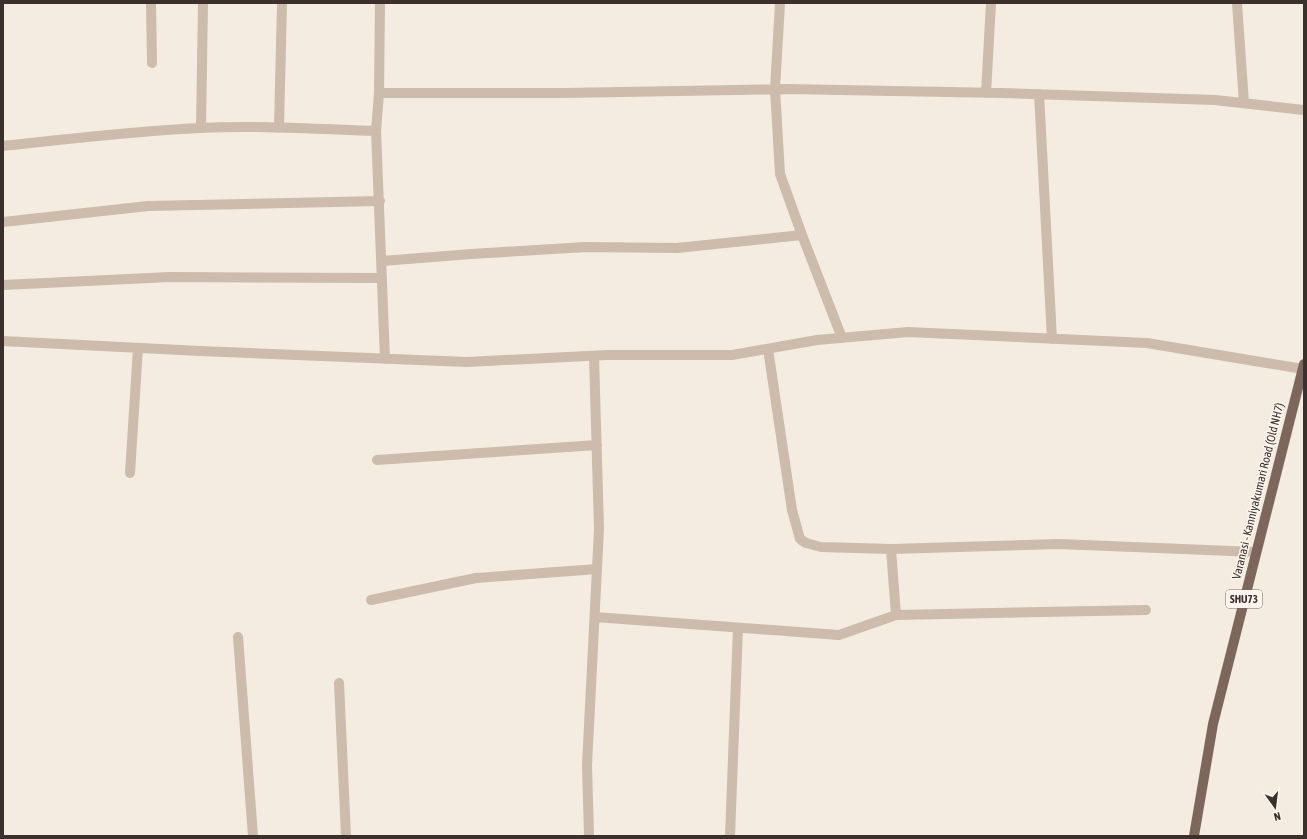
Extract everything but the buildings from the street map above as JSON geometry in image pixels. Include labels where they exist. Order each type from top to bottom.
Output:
[{"type":"main road","name":"Varanasi - Kanniyakumari Road (Old NH7)","points":[[1194,836],[1213,724],[1303,366]]},
{"type":"street","points":[[151,3],[152,63]]},
{"type":"street","points":[[201,128],[204,3]]},
{"type":"street","points":[[278,128],[282,3]]},
{"type":"street","points":[[380,3],[376,131],[380,201],[385,359]]},
{"type":"street","points":[[780,3],[775,89],[780,174],[842,338]]},
{"type":"street","points":[[986,93],[991,3]]},
{"type":"street","points":[[1237,3],[1244,103]]},
{"type":"street","points":[[378,93],[564,93],[775,89],[1039,94],[1215,100],[1304,110]]},
{"type":"street","points":[[1039,94],[1052,339]]},
{"type":"street","points":[[3,146],[110,134],[201,128],[278,128],[376,131]]},
{"type":"street","points":[[3,222],[148,206],[380,201]]},
{"type":"street","points":[[382,261],[586,247],[677,248],[802,235]]},
{"type":"street","points":[[3,285],[170,277],[382,278]]},
{"type":"street","points":[[3,341],[467,362],[594,356],[732,355],[817,340],[908,332],[1147,344],[1303,366]]},
{"type":"street","points":[[130,473],[138,348]]},
{"type":"street","points":[[768,349],[792,510],[800,539],[806,543],[821,547],[891,549],[1059,544],[1256,552]]},
{"type":"street","points":[[589,836],[587,766],[599,529],[594,356]]},
{"type":"street","points":[[377,460],[597,445]]},
{"type":"street","points":[[891,549],[896,616]]},
{"type":"street","points":[[371,600],[476,578],[597,568]]},
{"type":"street","points":[[595,617],[839,635],[896,616],[1146,610]]},
{"type":"street","points":[[730,836],[738,628]]},
{"type":"street","points":[[238,637],[253,836]]},
{"type":"street","points":[[339,683],[346,836]]}]
